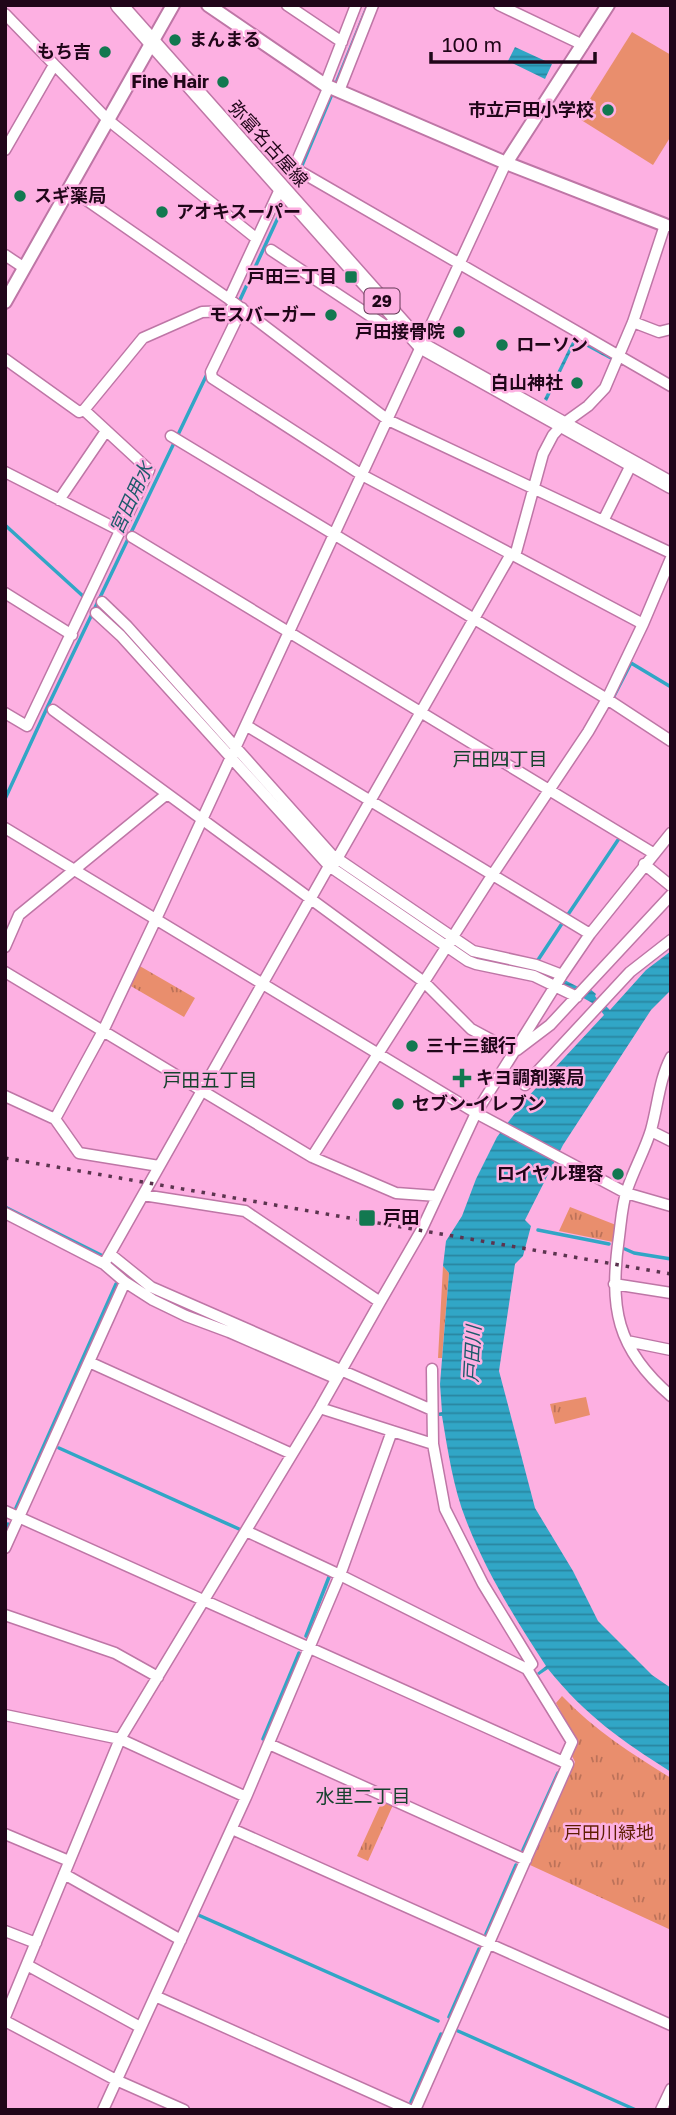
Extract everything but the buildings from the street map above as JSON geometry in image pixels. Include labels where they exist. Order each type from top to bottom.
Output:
[{"type":"main road","name":"弥富名古屋線","points":[[119,5],[422,346],[671,485]]},
{"type":"street","points":[[5,302],[173,5]]},
{"type":"street","points":[[107,1259],[262,984],[513,555],[543,454],[553,435],[606,388],[668,226],[506,163],[331,87],[208,5]]},
{"type":"street","points":[[287,5],[342,42]]},
{"type":"street","points":[[331,87],[342,42],[356,5]]},
{"type":"street","points":[[373,5],[294,168],[671,386]]},
{"type":"street","points":[[499,5],[583,45]]},
{"type":"street","points":[[55,1119],[103,1031],[156,919],[506,163],[608,5]]},
{"type":"street","points":[[5,13],[108,120],[257,239]]},
{"type":"street","points":[[5,150],[54,65]]},
{"type":"street","points":[[281,187],[257,239],[211,372],[212,378],[362,475],[643,624]]},
{"type":"street","points":[[69,188],[236,304],[388,420],[671,553]]},
{"type":"street","points":[[271,250],[387,327],[397,318]]},
{"type":"street","points":[[5,255],[23,267]]},
{"type":"street","points":[[5,359],[79,412],[143,338],[202,312],[230,311],[236,304]]},
{"type":"street","points":[[633,322],[659,332],[671,329]]},
{"type":"street","points":[[5,713],[27,726],[149,470],[83,410]]},
{"type":"street","points":[[59,500],[106,431]]},
{"type":"street","points":[[175,438],[475,618],[671,741]]},
{"type":"street","points":[[603,521],[632,463]]},
{"type":"street","points":[[5,472],[121,531]]},
{"type":"street","points":[[132,537],[653,853]]},
{"type":"street","points":[[312,1157],[548,789],[588,732],[643,624],[671,558]]},
{"type":"street","points":[[6,594],[72,635]]},
{"type":"street","points":[[102,603],[127,626],[236,748],[333,862],[479,953],[536,965],[562,975]]},
{"type":"street","points":[[96,612],[121,635],[230,759],[333,862],[447,947],[476,964],[534,976],[577,997]]},
{"type":"street","points":[[53,710],[424,982],[471,1028],[514,1052]]},
{"type":"street","points":[[247,726],[590,934]]},
{"type":"street","points":[[5,947],[19,915],[167,794]]},
{"type":"street","points":[[5,828],[476,1113],[626,1193],[671,1206]]},
{"type":"street","points":[[184,2110],[116,2080],[5,2019],[120,1740],[320,1408],[421,1231],[476,1113],[590,934],[671,833]]},
{"type":"street","points":[[644,864],[671,886]]},
{"type":"street","points":[[514,1052],[550,1025],[671,895]]},
{"type":"street","points":[[525,1085],[630,972],[671,940]]},
{"type":"street","points":[[5,972],[312,1157],[396,1193],[437,1196]]},
{"type":"street","points":[[670,1063],[651,1131],[626,1193],[614,1284],[617,1318],[637,1361],[653,1381],[671,1396]]},
{"type":"street","points":[[5,1096],[55,1119],[79,1153],[159,1166]]},
{"type":"street","points":[[651,1131],[671,1141]]},
{"type":"street","points":[[143,1195],[245,1212],[380,1302]]},
{"type":"street","points":[[5,1213],[107,1259],[151,1287],[338,1374]]},
{"type":"street","points":[[107,1259],[125,1282],[186,1316],[432,1410]]},
{"type":"street","points":[[5,1548],[125,1282]]},
{"type":"street","points":[[614,1284],[671,1293]]},
{"type":"street","points":[[627,1341],[671,1350]]},
{"type":"street","points":[[89,1362],[292,1454]]},
{"type":"street","points":[[432,1369],[433,1444],[445,1509],[483,1584],[532,1664],[527,1669]]},
{"type":"street","points":[[320,1408],[433,1444]]},
{"type":"street","points":[[103,2110],[232,1829],[310,1648],[393,1430]]},
{"type":"street","points":[[5,1511],[568,1764],[413,2110],[155,1996]]},
{"type":"street","points":[[246,1531],[527,1669],[572,1742],[563,1762]]},
{"type":"street","points":[[5,1615],[115,1653],[158,1677]]},
{"type":"street","points":[[5,1715],[120,1740],[246,1797]]},
{"type":"street","points":[[269,1744],[526,1860]]},
{"type":"street","points":[[232,1829],[671,2025]]},
{"type":"street","points":[[5,1833],[69,1861]]},
{"type":"street","points":[[64,1874],[181,1940]]},
{"type":"street","points":[[5,1931],[36,1943]]},
{"type":"street","points":[[27,1965],[140,2027]]},
{"type":"street","points":[[662,2110],[671,2089]]},
{"type":"green space","points":[[632,32],[671,55],[671,136],[653,165],[578,118]]},
{"type":"green space","points":[[138,965],[195,998],[184,1017],[129,985]]},
{"type":"green space","points":[[570,1207],[616,1225],[613,1242],[559,1231]]},
{"type":"green space","points":[[443,1266],[449,1273],[442,1358],[438,1358]]},
{"type":"green space","points":[[586,1397],[590,1415],[555,1424],[550,1404]]},
{"type":"green space","name":"戸田川緑地","points":[[562,1696],[600,1731],[671,1778],[671,1930],[530,1865],[575,1762],[571,1754],[577,1742],[556,1703]]},
{"type":"green space","points":[[383,1799],[393,1805],[368,1861],[357,1856]]},
{"type":"water","points":[[515,47],[552,64],[545,79],[508,61]]},
{"type":"water","points":[[575,336],[614,359],[613,361],[576,341],[547,401],[544,399]]},
{"type":"water","points":[[100,605],[126,630],[330,858],[472,954],[551,973],[586,991],[589,988],[598,1000],[594,1004],[548,978],[474,960],[333,865],[98,610]]},
{"type":"water","name":"戸田川","points":[[671,951],[671,990],[651,1010],[563,1145],[525,1220],[531,1226],[523,1256],[515,1264],[499,1371],[535,1508],[573,1571],[598,1621],[652,1675],[671,1688],[671,1772],[605,1726],[562,1686],[548,1669],[539,1675],[537,1673],[546,1666],[492,1577],[461,1507],[442,1416],[437,1416],[437,1413],[442,1412],[440,1384],[449,1273],[443,1266],[446,1241],[462,1216],[476,1179],[497,1137],[525,1100],[604,1015],[601,1011],[605,1005],[610,1010],[646,970]]},
{"type":"waterway","name":"宮田用水","points":[[337,81],[368,5]]},
{"type":"waterway","name":"宮田用水","points":[[295,182],[332,94]]},
{"type":"waterway","name":"宮田用水","points":[[239,302],[282,209]]},
{"type":"waterway","name":"宮田用水","points":[[5,799],[209,370]]},
{"type":"waterway","points":[[5,525],[84,597]]},
{"type":"waterway","points":[[613,698],[631,663],[671,687]]},
{"type":"waterway","points":[[567,916],[618,840]]},
{"type":"waterway","points":[[538,960],[563,922]]},
{"type":"waterway","points":[[5,1207],[105,1257]]},
{"type":"waterway","points":[[538,1230],[609,1244]]},
{"type":"waterway","points":[[625,1249],[671,1259]]},
{"type":"waterway","points":[[16,1508],[116,1284]]},
{"type":"waterway","points":[[164,1298],[230,1327]]},
{"type":"waterway","points":[[59,1448],[239,1529]]},
{"type":"waterway","points":[[5,1530],[8,1524]]},
{"type":"waterway","points":[[306,1636],[329,1577]]},
{"type":"waterway","points":[[263,1739],[299,1653]]},
{"type":"waterway","points":[[523,1850],[558,1773]]},
{"type":"waterway","points":[[486,1934],[516,1865]]},
{"type":"waterway","points":[[196,1914],[438,2021]]},
{"type":"waterway","points":[[449,2017],[479,1949]]},
{"type":"waterway","points":[[458,2031],[636,2110]]},
{"type":"waterway","points":[[411,2102],[441,2034]]},
{"type":"railway","points":[[5,1158],[671,1274]]},
{"type":"place","name":"まんまる","points":[[175,40]]},
{"type":"place","name":"もち吉","points":[[105,52]]},
{"type":"place","name":"Fine Hair","points":[[223,82]]},
{"type":"place","name":"市立戸田小学校","points":[[608,110]]},
{"type":"place","name":"スギ薬局","points":[[20,196]]},
{"type":"place","name":"アオキスーパー","points":[[162,212]]},
{"type":"place","name":"戸田三丁目","points":[[351,277]]},
{"type":"place","name":"モスバーガー","points":[[331,315]]},
{"type":"place","name":"戸田接骨院","points":[[459,332]]},
{"type":"place","name":"ローソン","points":[[502,345]]},
{"type":"place","name":"白山神社","points":[[577,383]]},
{"type":"place","name":"三十三銀行","points":[[412,1046]]},
{"type":"place","name":"キヨ調剤薬局","points":[[462,1078]]},
{"type":"place","name":"セブン-イレブン","points":[[398,1104]]},
{"type":"place","name":"ロイヤル理容","points":[[618,1174]]},
{"type":"place","name":"戸田","points":[[367,1218]]},
{"type":"district","name":"戸田四丁目","points":[[500,759]]},
{"type":"district","name":"戸田五丁目","points":[[210,1080]]},
{"type":"district","name":"水里二丁目","points":[[363,1796]]}]
